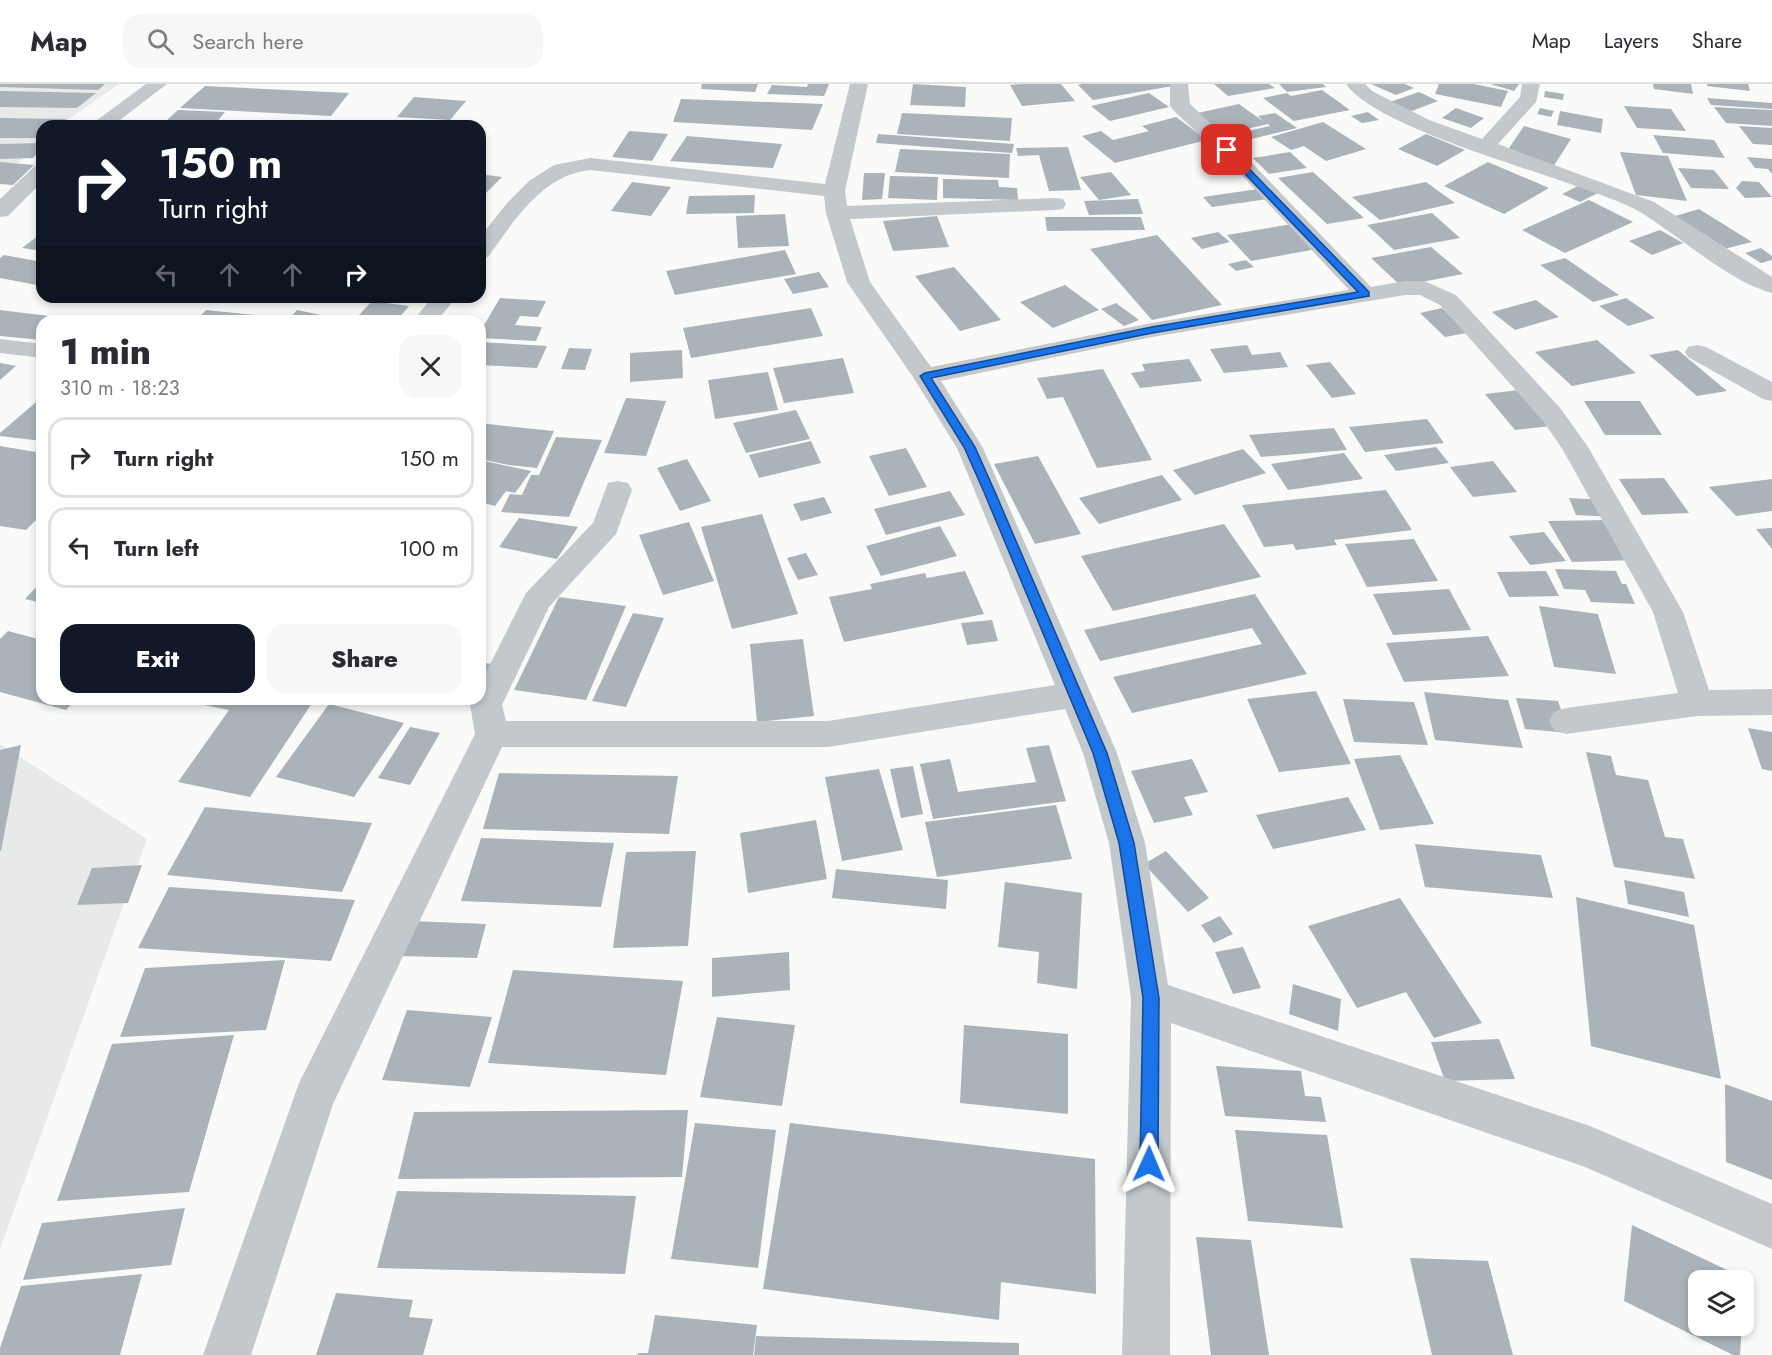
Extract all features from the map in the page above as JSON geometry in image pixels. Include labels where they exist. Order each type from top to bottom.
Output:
[{"type":"street","points":[[107,120],[158,84]]},
{"type":"street","points":[[859,84],[835,202],[859,282],[925,376],[970,447],[1100,753],[1127,843],[1151,998],[1146,1355]]},
{"type":"street","points":[[1179,84],[1180,106],[1243,165],[1365,294]]},
{"type":"street","points":[[1355,84],[1365,95],[1422,124],[1584,182],[1646,207],[1747,273],[1772,286]]},
{"type":"street","points":[[1484,148],[1529,98],[1532,84]]},
{"type":"street","points":[[486,245],[536,186],[555,172],[571,166],[590,164],[835,202],[1055,204]]},
{"type":"street","points":[[0,211],[36,176]]},
{"type":"street","points":[[925,376],[1152,330],[1365,294],[1405,288],[1424,288],[1448,300],[1552,415],[1600,488],[1668,612],[1697,703]]},
{"type":"street","points":[[430,315],[439,303]]},
{"type":"street","points":[[0,346],[36,350]]},
{"type":"street","points":[[1697,352],[1772,393]]},
{"type":"street","points":[[227,1355],[314,1098],[492,734],[486,705],[537,601],[606,527],[618,489]]},
{"type":"street","points":[[492,734],[828,734],[1075,695]]},
{"type":"street","points":[[1566,721],[1697,703],[1772,702]]},
{"type":"street","points":[[1151,998],[1590,1148],[1772,1227]]},
{"type":"shaded area","points":[[0,84],[119,84],[68,120],[36,120],[36,147],[0,180]]},
{"type":"shaded area","points":[[0,744],[147,839],[0,1249]]},
{"type":"building","points":[[0,84],[105,84],[98,90],[0,87]]},
{"type":"building","points":[[702,84],[758,84],[755,92],[701,89]]},
{"type":"building","points":[[808,84],[829,84],[824,96],[767,94],[772,85],[807,87]]},
{"type":"building","points":[[913,84],[966,87],[965,107],[910,105]]},
{"type":"building","points":[[1061,84],[1075,101],[1022,106],[1010,85]]},
{"type":"building","points":[[1170,84],[1173,86],[1093,100],[1078,85]]},
{"type":"building","points":[[1214,84],[1269,84],[1275,88],[1228,96]]},
{"type":"building","points":[[1279,84],[1323,84],[1326,87],[1287,92]]},
{"type":"building","points":[[1371,84],[1405,84],[1414,88],[1396,95]]},
{"type":"building","points":[[1439,84],[1474,84],[1508,91],[1501,107],[1435,94]]},
{"type":"building","points":[[1490,84],[1519,84],[1514,91]]},
{"type":"building","points":[[1653,84],[1691,84],[1693,94],[1654,89]]},
{"type":"building","points":[[1707,84],[1748,84],[1750,91],[1707,86]]},
{"type":"building","points":[[205,86],[349,93],[331,116],[180,108]]},
{"type":"building","points":[[1322,90],[1350,110],[1294,121],[1263,98],[1287,93],[1291,96]]},
{"type":"building","points":[[0,91],[96,93],[77,108],[0,107]]},
{"type":"building","points":[[1545,91],[1564,94],[1563,100],[1544,97]]},
{"type":"building","points":[[1419,92],[1438,101],[1409,112],[1390,102]]},
{"type":"building","points":[[1149,93],[1169,107],[1110,121],[1091,106]]},
{"type":"building","points":[[414,97],[466,101],[450,120],[397,117]]},
{"type":"building","points":[[1707,98],[1772,103],[1772,109],[1711,105]]},
{"type":"building","points":[[681,99],[823,104],[812,130],[673,122]]},
{"type":"building","points":[[1239,104],[1264,122],[1258,116],[1275,113],[1297,128],[1243,141],[1234,134],[1270,126],[1268,124],[1221,135],[1193,114]]},
{"type":"building","points":[[1624,106],[1671,109],[1686,131],[1637,128]]},
{"type":"building","points":[[1714,107],[1772,110],[1772,126],[1726,123]]},
{"type":"building","points":[[1456,108],[1484,118],[1471,128],[1442,118]]},
{"type":"building","points":[[1540,108],[1554,111],[1551,117],[1537,114]]},
{"type":"building","points":[[178,110],[225,112],[218,120],[167,120]]},
{"type":"building","points":[[1560,111],[1603,119],[1601,133],[1557,125]]},
{"type":"building","points":[[1368,112],[1379,120],[1362,123],[1351,116]]},
{"type":"building","points":[[902,113],[1012,118],[1010,141],[897,134]]},
{"type":"building","points":[[1176,117],[1207,140],[1115,163],[1082,136],[1101,131],[1113,140],[1149,131],[1142,126]]},
{"type":"building","points":[[0,118],[66,119],[36,120],[36,138],[0,138]]},
{"type":"building","points":[[1323,122],[1366,149],[1326,161],[1304,146],[1291,150],[1271,137]]},
{"type":"building","points":[[1524,126],[1571,139],[1553,167],[1505,154]]},
{"type":"building","points":[[1739,126],[1772,128],[1772,145],[1753,144]]},
{"type":"building","points":[[629,131],[668,134],[652,161],[612,157]]},
{"type":"building","points":[[878,134],[1014,144],[1012,153],[876,143]]},
{"type":"building","points":[[1426,134],[1465,150],[1437,166],[1398,149]]},
{"type":"building","points":[[1653,135],[1714,140],[1725,158],[1663,153]]},
{"type":"building","points":[[687,136],[782,144],[773,168],[670,161]]},
{"type":"building","points":[[36,143],[36,155],[33,158],[0,159],[0,144]]},
{"type":"building","points":[[1068,147],[1081,190],[1049,191],[1039,155],[1018,156],[1016,148]]},
{"type":"building","points":[[900,149],[1010,154],[1009,178],[895,172]]},
{"type":"building","points":[[1290,152],[1307,168],[1269,174],[1253,158]]},
{"type":"building","points":[[1620,152],[1668,156],[1687,201],[1636,195]]},
{"type":"building","points":[[1747,157],[1772,159],[1772,174],[1768,169],[1755,168]]},
{"type":"building","points":[[0,162],[34,165],[13,185],[0,184]]},
{"type":"building","points":[[1488,162],[1549,188],[1504,214],[1444,186]]},
{"type":"building","points":[[1678,168],[1714,170],[1729,189],[1691,188]]},
{"type":"building","points":[[1111,172],[1131,195],[1099,200],[1080,177]]},
{"type":"building","points":[[1313,172],[1364,218],[1327,224],[1278,178]]},
{"type":"building","points":[[864,173],[885,173],[882,199],[862,200]]},
{"type":"building","points":[[486,175],[502,177],[486,193]]},
{"type":"building","points":[[890,176],[938,177],[937,200],[888,198]]},
{"type":"building","points":[[943,179],[998,180],[999,187],[1017,188],[1018,200],[943,198]]},
{"type":"building","points":[[1742,181],[1759,182],[1772,197],[1745,198],[1736,188]]},
{"type":"building","points":[[632,182],[671,187],[651,216],[611,211]]},
{"type":"building","points":[[1426,182],[1455,203],[1380,220],[1352,197]]},
{"type":"building","points":[[1580,185],[1598,193],[1580,202],[1562,194]]},
{"type":"building","points":[[1258,189],[1268,199],[1212,207],[1203,197]]},
{"type":"building","points":[[755,195],[754,213],[686,214],[689,196]]},
{"type":"building","points":[[1138,199],[1143,214],[1089,215],[1084,201]]},
{"type":"building","points":[[1589,200],[1633,222],[1565,253],[1522,230]]},
{"type":"building","points":[[1699,209],[1752,242],[1724,249],[1672,217]]},
{"type":"building","points":[[1432,213],[1460,238],[1394,250],[1367,225]]},
{"type":"building","points":[[785,214],[789,246],[738,248],[736,216]]},
{"type":"building","points":[[937,216],[949,247],[893,251],[883,221]]},
{"type":"building","points":[[1045,217],[1141,217],[1145,230],[1047,231]]},
{"type":"building","points":[[1292,224],[1317,249],[1251,261],[1227,235]]},
{"type":"building","points":[[1660,230],[1683,243],[1652,255],[1629,241]]},
{"type":"building","points":[[1218,232],[1230,242],[1202,249],[1191,238]]},
{"type":"building","points":[[1157,235],[1222,305],[1152,320],[1090,249]]},
{"type":"building","points":[[36,238],[36,250],[22,248]]},
{"type":"building","points":[[1431,247],[1463,274],[1401,286],[1371,258]]},
{"type":"building","points":[[1761,248],[1772,256],[1772,260],[1761,263],[1745,253]]},
{"type":"building","points":[[785,250],[796,274],[675,295],[666,271]]},
{"type":"building","points":[[4,255],[36,261],[36,285],[0,278],[0,258]]},
{"type":"building","points":[[1565,258],[1619,295],[1593,302],[1540,265]]},
{"type":"building","points":[[1246,260],[1254,267],[1236,271],[1228,264]]},
{"type":"building","points":[[954,267],[1001,320],[960,331],[915,276]]},
{"type":"building","points":[[819,272],[829,287],[793,294],[784,279]]},
{"type":"building","points":[[1065,285],[1099,310],[1053,328],[1020,302]]},
{"type":"building","points":[[500,298],[546,301],[538,317],[520,316],[515,325],[542,327],[536,341],[486,338],[486,322]]},
{"type":"building","points":[[1626,298],[1655,318],[1628,326],[1599,306]]},
{"type":"building","points":[[1536,300],[1559,317],[1515,330],[1492,312]]},
{"type":"building","points":[[370,303],[409,306],[401,315],[359,315]]},
{"type":"building","points":[[1116,303],[1139,320],[1124,326],[1101,309]]},
{"type":"building","points":[[811,308],[823,336],[691,358],[683,328]]},
{"type":"building","points":[[1442,308],[1467,333],[1445,337],[1420,313]]},
{"type":"building","points":[[0,310],[41,315],[36,315],[36,339],[0,336]]},
{"type":"building","points":[[206,310],[255,315],[201,315]]},
{"type":"building","points":[[297,310],[321,315],[292,315]]},
{"type":"building","points":[[1597,340],[1636,373],[1572,386],[1535,352]]},
{"type":"building","points":[[486,342],[547,346],[537,368],[486,365]]},
{"type":"building","points":[[1247,345],[1252,355],[1280,352],[1288,367],[1224,373],[1210,349]]},
{"type":"building","points":[[569,348],[592,349],[585,370],[561,369]]},
{"type":"building","points":[[682,350],[683,378],[630,382],[630,353]]},
{"type":"building","points":[[1678,350],[1727,391],[1697,396],[1649,355]]},
{"type":"building","points":[[843,358],[854,393],[784,403],[773,368]]},
{"type":"building","points":[[1189,359],[1202,381],[1140,388],[1131,373],[1145,371],[1142,364]]},
{"type":"building","points":[[1330,362],[1356,394],[1332,398],[1306,365]]},
{"type":"building","points":[[0,363],[16,366],[0,380]]},
{"type":"building","points":[[1103,369],[1152,460],[1097,468],[1063,397],[1047,399],[1037,378]]},
{"type":"building","points":[[768,372],[778,410],[715,419],[708,380]]},
{"type":"building","points":[[1519,390],[1551,426],[1515,430],[1485,394]]},
{"type":"building","points":[[626,398],[666,401],[646,456],[604,453]]},
{"type":"building","points":[[1584,401],[1640,401],[1662,435],[1605,435]]},
{"type":"building","points":[[36,402],[36,440],[0,436],[0,433]]},
{"type":"building","points":[[796,410],[810,439],[746,453],[733,423]]},
{"type":"building","points":[[1427,419],[1444,443],[1365,452],[1349,427]]},
{"type":"building","points":[[486,424],[554,431],[537,468],[486,460]]},
{"type":"building","points":[[1334,428],[1347,450],[1261,457],[1249,435]]},
{"type":"building","points":[[556,437],[602,440],[569,517],[501,512],[510,494],[522,495],[531,475],[539,475]]},
{"type":"building","points":[[811,441],[821,463],[759,478],[749,455]]},
{"type":"building","points":[[0,446],[36,452],[36,520],[26,530],[0,526]]},
{"type":"building","points":[[1436,447],[1449,463],[1396,471],[1384,455]]},
{"type":"building","points":[[906,448],[927,487],[889,496],[869,456]]},
{"type":"building","points":[[1243,449],[1266,473],[1195,495],[1173,470]]},
{"type":"building","points":[[1344,453],[1363,479],[1288,490],[1271,464]]},
{"type":"building","points":[[1038,456],[1081,534],[1035,544],[994,464]]},
{"type":"building","points":[[687,459],[711,501],[680,511],[657,468]]},
{"type":"building","points":[[486,461],[531,471],[515,493],[506,491],[495,506],[486,504]]},
{"type":"building","points":[[1493,461],[1517,492],[1473,497],[1450,467]]},
{"type":"building","points":[[1162,475],[1182,500],[1099,524],[1079,498]]},
{"type":"building","points":[[1664,478],[1689,513],[1642,515],[1619,479]]},
{"type":"building","points":[[1772,479],[1772,511],[1736,516],[1709,487]]},
{"type":"building","points":[[1386,490],[1412,530],[1334,540],[1337,545],[1296,550],[1293,544],[1264,547],[1242,505]]},
{"type":"building","points":[[950,491],[965,515],[886,535],[874,509]]},
{"type":"building","points":[[824,497],[832,513],[801,521],[793,504]]},
{"type":"building","points":[[1569,498],[1607,500],[1614,517],[1576,515]]},
{"type":"building","points":[[762,514],[798,614],[732,629],[701,527]]},
{"type":"building","points":[[519,518],[578,527],[557,559],[499,547]]},
{"type":"building","points":[[1609,520],[1635,560],[1572,562],[1548,521]]},
{"type":"building","points":[[689,522],[714,581],[663,595],[639,535]]},
{"type":"building","points":[[1224,524],[1261,577],[1113,611],[1081,556]]},
{"type":"building","points":[[940,526],[957,556],[881,576],[866,546]]},
{"type":"building","points":[[1772,528],[1772,549],[1756,529]]},
{"type":"building","points":[[1544,532],[1566,561],[1530,565],[1509,536]]},
{"type":"building","points":[[1414,539],[1438,581],[1367,587],[1345,544]]},
{"type":"building","points":[[806,553],[818,575],[798,580],[787,558]]},
{"type":"building","points":[[1555,569],[1616,571],[1622,584],[1626,584],[1635,604],[1591,602],[1585,590],[1564,589]]},
{"type":"building","points":[[965,571],[984,614],[844,642],[829,597],[872,589],[870,584],[925,573],[927,578]]},
{"type":"building","points":[[1546,571],[1559,596],[1509,597],[1497,572]]},
{"type":"building","points":[[36,587],[36,602],[25,599]]},
{"type":"building","points":[[1449,589],[1471,630],[1393,635],[1373,594]]},
{"type":"building","points":[[1255,594],[1307,674],[1132,713],[1113,677],[1262,644],[1252,628],[1100,661],[1084,630]]},
{"type":"building","points":[[559,597],[626,606],[586,700],[514,690]]},
{"type":"building","points":[[1539,606],[1598,614],[1616,674],[1554,667]]},
{"type":"building","points":[[633,613],[664,618],[626,707],[592,701]]},
{"type":"building","points":[[992,620],[998,641],[967,645],[961,623]]},
{"type":"building","points":[[8,631],[36,638],[36,702],[0,692],[0,639]]},
{"type":"building","points":[[1488,636],[1509,676],[1404,682],[1386,643]]},
{"type":"building","points":[[803,639],[814,716],[757,722],[750,644]]},
{"type":"building","points":[[486,663],[491,664],[486,673]]},
{"type":"building","points":[[1316,691],[1351,764],[1279,772],[1247,699]]},
{"type":"building","points":[[1424,692],[1508,700],[1523,748],[1435,740]]},
{"type":"building","points":[[1516,698],[1558,701],[1569,733],[1525,729]]},
{"type":"building","points":[[1343,699],[1414,702],[1428,745],[1354,742]]},
{"type":"building","points":[[48,705],[71,705],[66,710]]},
{"type":"building","points":[[204,705],[311,705],[250,797],[178,782],[229,710]]},
{"type":"building","points":[[328,705],[404,723],[354,797],[276,777]]},
{"type":"building","points":[[410,727],[440,733],[410,785],[378,778]]},
{"type":"building","points":[[1748,728],[1772,732],[1772,771],[1762,769]]},
{"type":"building","points":[[21,745],[1,851],[0,851],[0,750]]},
{"type":"building","points":[[1049,745],[1066,801],[933,819],[920,764],[950,759],[958,792],[1036,782],[1026,748]]},
{"type":"building","points":[[1586,752],[1611,756],[1616,775],[1648,780],[1665,837],[1683,839],[1695,879],[1614,867]]},
{"type":"building","points":[[1400,755],[1434,824],[1380,830],[1354,759]]},
{"type":"building","points":[[1192,759],[1208,792],[1184,797],[1193,815],[1154,823],[1131,771]]},
{"type":"building","points":[[913,766],[923,814],[901,818],[890,769]]},
{"type":"building","points":[[879,769],[903,850],[842,861],[825,777]]},
{"type":"building","points":[[499,773],[678,776],[669,834],[483,829]]},
{"type":"building","points":[[1348,797],[1366,830],[1273,849],[1256,815]]},
{"type":"building","points":[[1056,805],[1072,859],[937,877],[925,822]]},
{"type":"building","points":[[205,807],[372,823],[342,892],[167,875]]},
{"type":"building","points":[[816,820],[827,879],[748,893],[740,833]]},
{"type":"building","points":[[481,838],[614,843],[601,907],[461,901]]},
{"type":"building","points":[[1415,844],[1541,855],[1553,898],[1425,887]]},
{"type":"building","points":[[696,851],[688,946],[613,948],[626,852]]},
{"type":"building","points":[[1166,851],[1209,898],[1188,912],[1144,864]]},
{"type":"building","points":[[142,865],[128,903],[77,905],[92,868]]},
{"type":"building","points":[[836,869],[948,880],[946,909],[832,898]]},
{"type":"building","points":[[1624,880],[1684,892],[1689,917],[1628,904]]},
{"type":"building","points":[[1005,882],[1082,893],[1077,989],[1037,983],[1039,952],[998,947]]},
{"type":"building","points":[[169,887],[355,900],[331,961],[138,948]]},
{"type":"building","points":[[1576,897],[1694,925],[1721,1079],[1591,1046]]},
{"type":"building","points":[[1400,898],[1482,1023],[1434,1038],[1406,992],[1357,1008],[1308,926]]},
{"type":"building","points":[[1220,916],[1233,934],[1214,943],[1201,925]]},
{"type":"building","points":[[412,921],[486,924],[477,958],[401,956]]},
{"type":"building","points":[[1243,947],[1261,988],[1233,994],[1215,952]]},
{"type":"building","points":[[789,952],[790,990],[712,997],[712,958]]},
{"type":"building","points":[[285,960],[266,1030],[120,1037],[145,968]]},
{"type":"building","points":[[513,970],[683,981],[666,1075],[488,1063]]},
{"type":"building","points":[[1293,984],[1341,999],[1338,1031],[1289,1014]]},
{"type":"building","points":[[407,1010],[492,1017],[470,1087],[382,1080]]},
{"type":"building","points":[[717,1017],[795,1025],[782,1106],[700,1097]]},
{"type":"building","points":[[964,1025],[1068,1034],[1068,1114],[960,1103]]},
{"type":"building","points":[[234,1035],[189,1192],[57,1201],[112,1044]]},
{"type":"building","points":[[1499,1039],[1515,1079],[1445,1081],[1431,1042]]},
{"type":"building","points":[[1216,1066],[1301,1071],[1305,1096],[1321,1097],[1326,1122],[1225,1116]]},
{"type":"building","points":[[1725,1084],[1772,1101],[1772,1180],[1726,1162]]},
{"type":"building","points":[[688,1110],[682,1177],[398,1179],[414,1112]]},
{"type":"building","points":[[695,1123],[776,1130],[758,1268],[671,1259]]},
{"type":"building","points":[[790,1123],[1095,1159],[1096,1294],[1001,1282],[999,1320],[763,1289]]},
{"type":"building","points":[[1235,1130],[1327,1135],[1343,1228],[1248,1221]]},
{"type":"building","points":[[397,1191],[636,1196],[625,1274],[377,1268]]},
{"type":"building","points":[[185,1208],[171,1265],[23,1280],[42,1223]]},
{"type":"building","points":[[1632,1225],[1727,1270],[1688,1270],[1688,1333],[1624,1301]]},
{"type":"building","points":[[1196,1237],[1251,1240],[1269,1355],[1211,1355]]},
{"type":"building","points":[[1410,1258],[1488,1261],[1513,1355],[1432,1355]]},
{"type":"building","points":[[142,1274],[120,1355],[0,1355],[0,1348],[21,1286]]},
{"type":"building","points":[[336,1293],[413,1300],[409,1317],[433,1319],[423,1355],[316,1355]]},
{"type":"building","points":[[655,1315],[757,1325],[753,1355],[638,1355],[638,1353],[648,1353]]},
{"type":"building","points":[[756,1336],[1019,1343],[1019,1355],[754,1355]]},
{"type":"building","points":[[1695,1336],[1741,1336],[1740,1355],[1733,1355]]},
{"type":"route","points":[[1149,1164],[1151,998],[1127,843],[1100,753],[990,492],[970,447],[925,376],[1152,330],[1365,294],[1227,150]]}]
